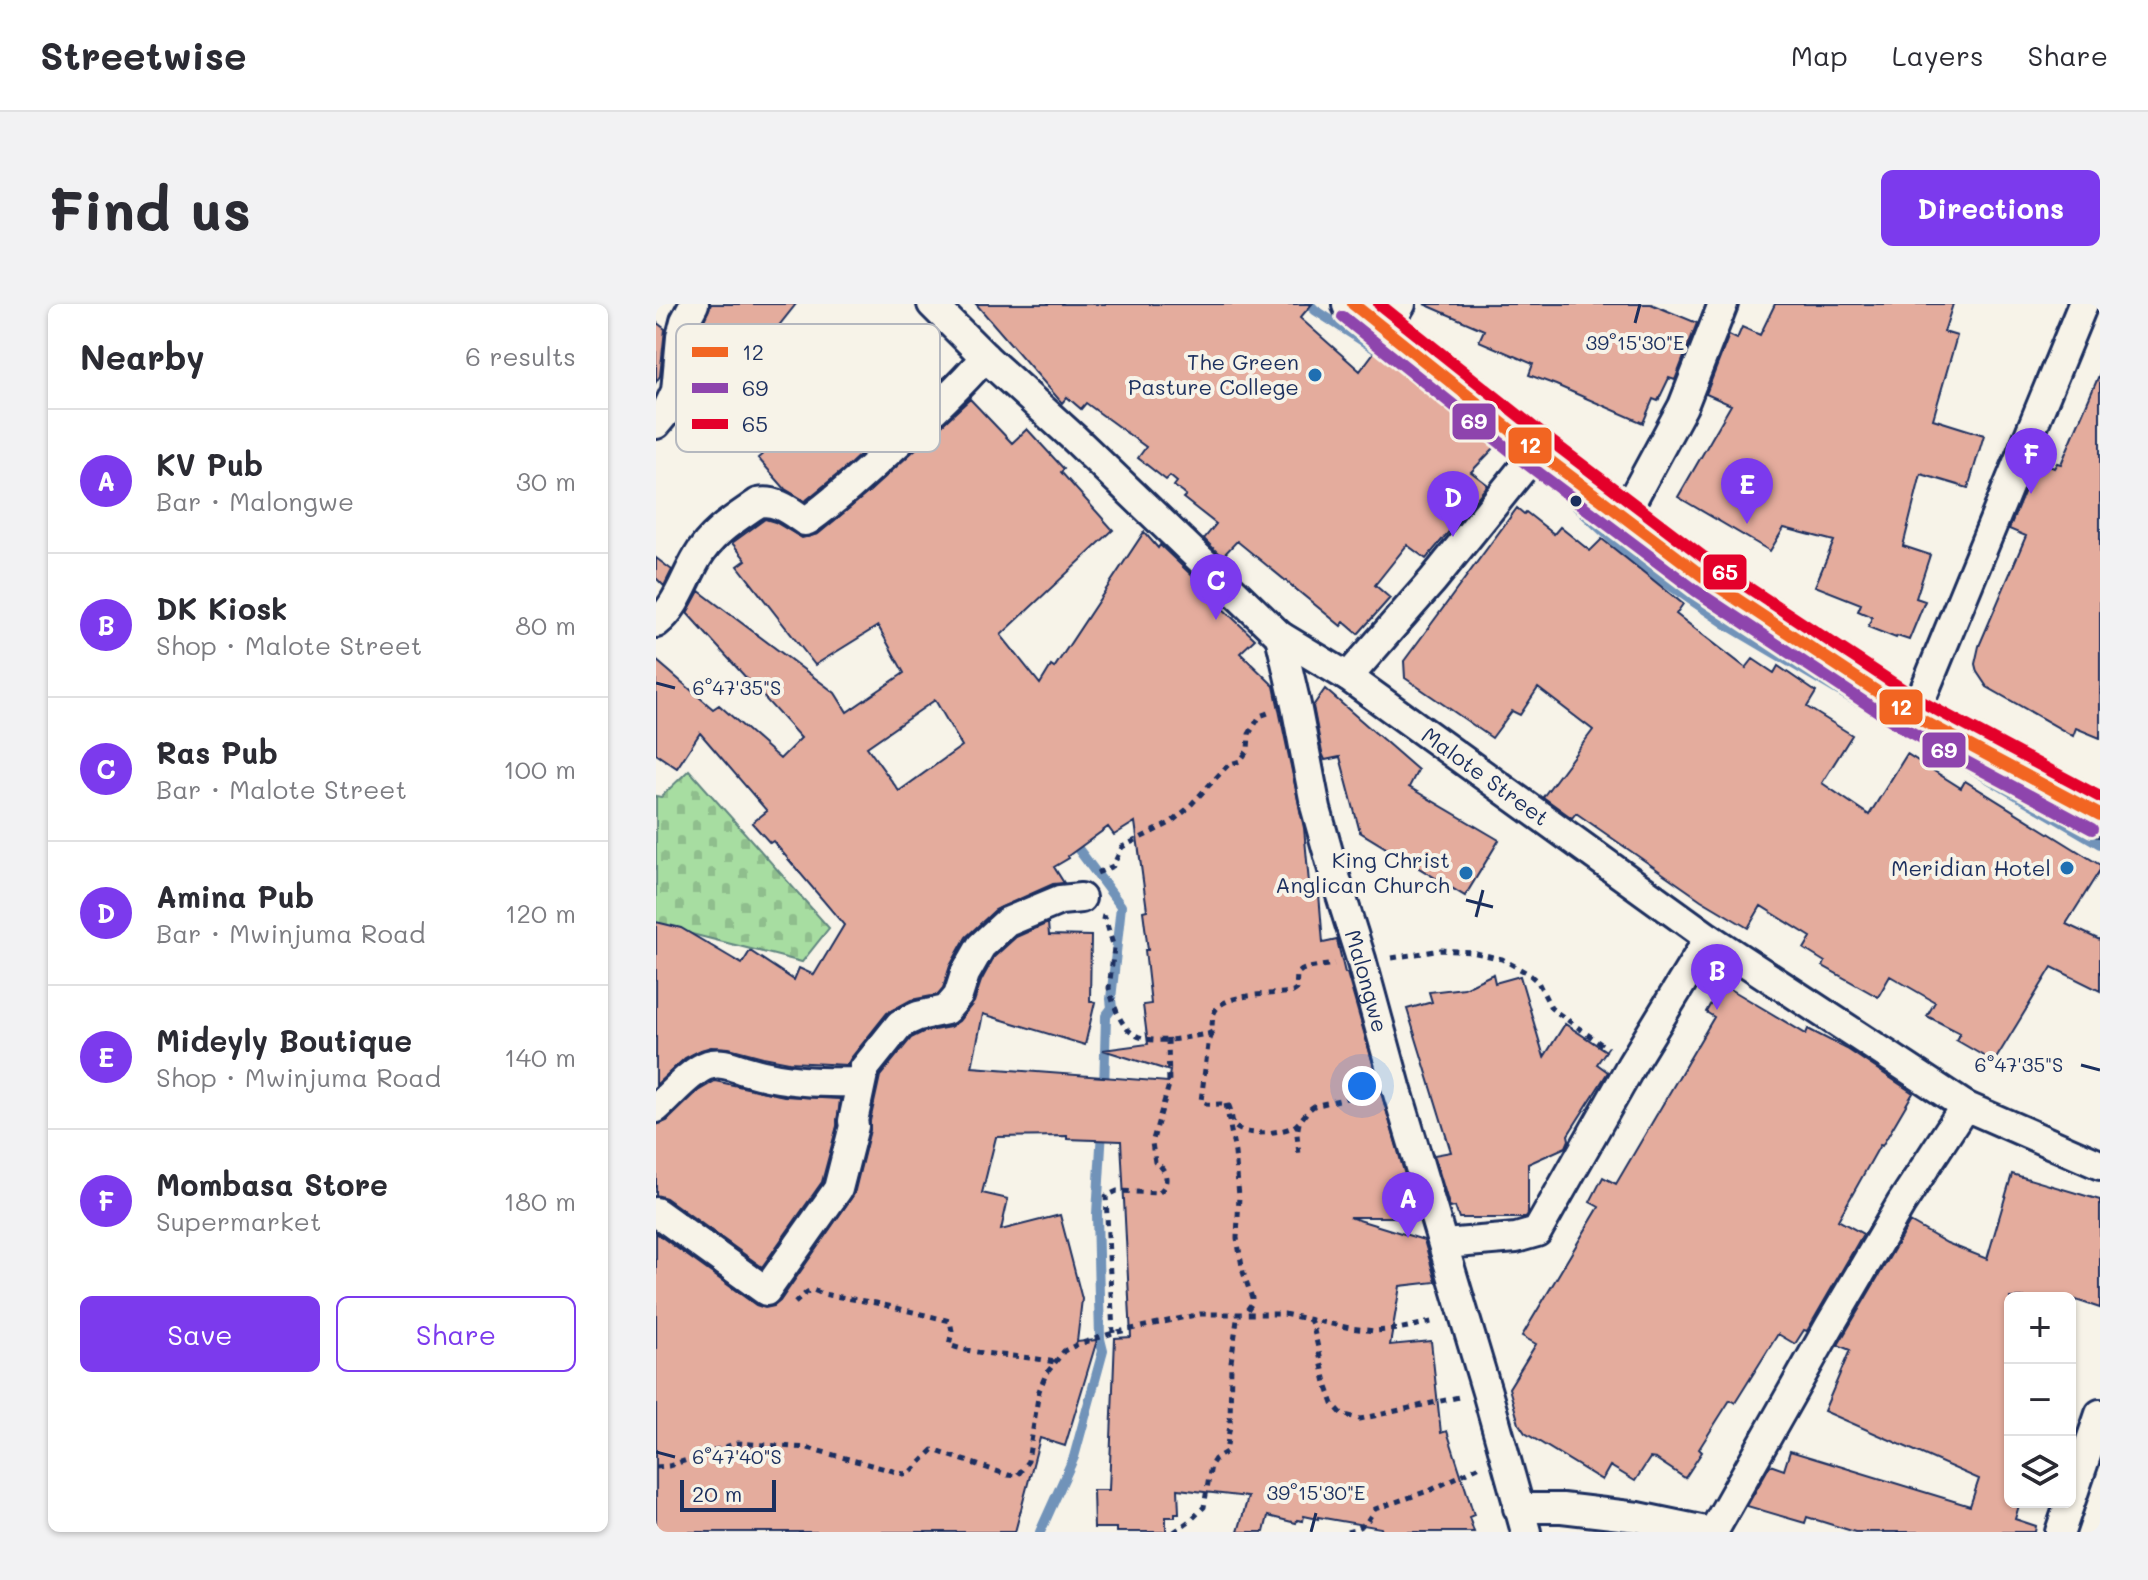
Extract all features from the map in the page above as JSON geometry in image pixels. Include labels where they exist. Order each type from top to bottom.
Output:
[{"type":"street","points":[[684,324],[694,304]]},
{"type":"street","name":"Malote Street","points":[[932,304],[1280,636],[1348,677],[1709,938],[1965,1106],[2100,1165]]},
{"type":"street","points":[[1353,304],[1393,318],[1537,451],[1705,578],[1914,716],[2100,815]]},
{"type":"street","points":[[1623,517],[1683,406],[1723,304]]},
{"type":"street","points":[[1914,716],[2083,304]]},
{"type":"street","points":[[940,405],[985,357]]},
{"type":"street","points":[[656,424],[676,391]]},
{"type":"street","points":[[1348,677],[1433,580],[1537,451]]},
{"type":"street","points":[[656,623],[663,618],[697,558],[715,534],[765,501],[772,501],[808,520],[858,482],[890,452]]},
{"type":"street","name":"Malongwe","points":[[1280,636],[1316,809],[1522,1520],[1577,1510],[1638,1517],[1712,1532]]},
{"type":"street","points":[[656,1212],[766,1291],[838,1189],[864,1069],[900,1024],[918,1016],[946,1010],[958,996],[965,974],[981,946],[1007,922],[1060,900],[1081,898]]},
{"type":"street","points":[[1444,1244],[1516,1238],[1537,1232],[1632,1064],[1709,938]]},
{"type":"street","points":[[656,1108],[693,1074],[711,1064],[722,1063],[781,1080],[860,1082]]},
{"type":"street","points":[[1712,1532],[1901,1204],[1965,1106]]},
{"type":"street","points":[[2060,1532],[2100,1414]]},
{"type":"path","points":[[1212,1032],[1143,1038],[1130,1032],[1117,1012],[1109,988],[1114,948],[1105,918],[1087,917],[1081,898],[1090,892],[1089,876],[1113,866],[1122,847],[1170,823],[1228,765],[1240,761],[1248,750],[1249,734],[1260,716],[1296,705]]},
{"type":"path","points":[[1226,1104],[1201,1101],[1215,1009],[1244,996],[1293,992],[1296,990],[1297,974],[1302,970],[1361,959],[1389,959],[1441,950],[1472,952],[1502,959],[1529,974],[1538,982],[1551,1008],[1632,1064]]},
{"type":"path","points":[[1113,1333],[1106,1196],[1117,1191],[1158,1193],[1165,1185],[1166,1173],[1155,1162],[1152,1143],[1169,1085],[1168,1038]]},
{"type":"path","points":[[1226,1104],[1231,1110],[1234,1125],[1243,1132],[1279,1131],[1292,1128],[1314,1106],[1396,1087]]},
{"type":"path","points":[[1174,1532],[1204,1507],[1211,1465],[1226,1452],[1230,1425],[1230,1374],[1241,1313],[1252,1303],[1237,1238],[1239,1196],[1226,1104]]},
{"type":"path","points":[[1299,1122],[1299,1155]]},
{"type":"path","points":[[766,1291],[789,1304],[797,1303],[813,1290],[915,1312],[950,1321],[952,1331],[949,1345],[969,1353],[1054,1362]]},
{"type":"path","points":[[656,1467],[669,1466],[737,1443],[808,1448],[904,1474],[912,1471],[933,1450],[1017,1476],[1028,1461],[1039,1391],[1046,1374],[1064,1351],[1113,1333],[1200,1314],[1284,1314],[1374,1331],[1424,1325],[1463,1312]]},
{"type":"path","points":[[1309,1317],[1327,1387],[1333,1404],[1342,1414],[1360,1419],[1487,1392]]},
{"type":"path","points":[[1347,1532],[1366,1523],[1375,1509],[1431,1490],[1503,1451]]},
{"type":"green space","points":[[689,770],[829,928],[802,962],[656,925],[656,796],[661,797]]},
{"type":"building","points":[[711,304],[796,304],[780,324],[702,324]]},
{"type":"building","points":[[976,304],[1312,304],[1300,318],[1360,371],[1375,351],[1495,447],[1471,472],[1488,485],[1426,559],[1407,545],[1375,585],[1390,598],[1358,634],[1344,622],[1341,626],[1237,541],[1222,557],[1204,539],[1216,524],[1183,498],[1186,495],[1174,486],[1177,482],[1170,476],[1166,480],[1138,458],[1146,447],[1086,403],[1081,409],[1067,397],[1062,403]]},
{"type":"building","points":[[1424,304],[1651,304],[1697,323],[1675,380],[1669,378],[1658,401],[1653,399],[1643,423],[1529,375],[1533,364],[1479,341],[1484,330]]},
{"type":"building","points":[[1775,304],[1953,304],[1944,332],[1957,336],[1933,419],[1984,435],[1968,488],[1921,474],[1903,546],[1930,555],[1916,598],[1925,601],[1909,640],[1868,627],[1872,617],[1858,611],[1861,604],[1815,586],[1834,541],[1784,528],[1770,551],[1678,497],[1731,405],[1706,394],[1729,335],[1737,339],[1742,327],[1760,335]]},
{"type":"building","points":[[656,322],[665,329],[660,376],[656,382]]},
{"type":"building","points":[[2100,373],[2100,738],[2076,728],[2073,736],[1987,687],[1975,664],[1979,646],[2026,536],[2009,529],[2037,461],[2054,468],[2057,463],[2061,464]]},
{"type":"building","points":[[970,399],[1012,443],[1027,429],[1113,530],[1001,635],[1040,684],[1051,666],[1054,668],[1144,532],[1255,639],[1240,653],[1274,686],[1304,828],[1310,894],[1319,894],[1323,943],[1337,940],[1417,1217],[1349,1217],[1424,1240],[1436,1282],[1400,1286],[1390,1345],[1431,1341],[1441,1433],[1447,1431],[1474,1515],[1469,1517],[1474,1532],[1382,1532],[1381,1528],[1318,1517],[1304,1516],[1303,1521],[1297,1520],[1296,1523],[1268,1516],[1264,1532],[1238,1532],[1248,1497],[1178,1489],[1179,1513],[1175,1513],[1175,1517],[1166,1517],[1166,1532],[1116,1532],[1116,1528],[1094,1528],[1093,1490],[1109,1490],[1115,1338],[1131,1337],[1121,1141],[1067,1139],[1067,1136],[996,1137],[982,1193],[1008,1199],[1001,1230],[1060,1215],[1082,1299],[1077,1342],[1097,1340],[1065,1446],[1040,1438],[1015,1532],[656,1532],[656,1233],[756,1305],[765,1308],[774,1306],[854,1194],[880,1076],[911,1038],[923,1032],[950,1027],[959,1021],[974,1002],[994,957],[1016,937],[1048,923],[1049,935],[1091,936],[1090,1001],[1095,1002],[1085,1045],[983,1014],[972,1067],[1168,1082],[1170,1071],[1103,1050],[1148,1044],[1143,1005],[1151,1004],[1143,911],[1147,910],[1135,822],[1114,835],[1108,827],[1054,867],[1064,883],[1053,884],[995,910],[966,937],[937,995],[911,1000],[887,1013],[847,1065],[789,1062],[729,1048],[711,1047],[685,1058],[656,1085],[656,922],[681,928],[742,964],[750,951],[794,980],[799,968],[814,975],[844,925],[773,841],[770,843],[752,823],[767,811],[700,733],[677,768],[656,754],[656,660],[713,709],[719,705],[780,759],[801,738],[687,613],[699,591],[835,693],[847,712],[904,673],[878,626],[815,665],[738,566],[746,560],[732,543],[765,519],[802,538],[818,534],[912,452],[940,452],[940,427]],"holes":[[[935,700],[962,746],[899,791],[867,747]]]},
{"type":"building","points":[[765,452],[863,452],[805,501],[785,489],[758,458]]},
{"type":"building","points":[[1517,508],[1554,534],[1560,527],[1590,551],[1602,539],[1683,604],[1676,614],[1746,668],[1753,659],[1774,673],[1778,666],[1816,692],[1807,707],[1852,735],[1822,783],[1869,815],[1907,754],[1961,788],[1965,781],[2100,865],[2100,870],[2066,924],[2100,940],[2100,991],[2052,967],[1994,1062],[1956,1040],[1960,1033],[1927,1016],[1935,1002],[1890,976],[1878,997],[1823,966],[1825,962],[1804,949],[1811,937],[1761,906],[1748,928],[1701,900],[1576,813],[1572,818],[1543,797],[1593,730],[1538,688],[1520,715],[1512,711],[1492,738],[1405,678],[1404,661]]},
{"type":"building","points":[[656,558],[672,570],[664,586],[656,578]]},
{"type":"building","points":[[1325,689],[1418,770],[1409,787],[1499,840],[1465,896],[1360,832],[1340,757],[1325,760],[1322,753],[1313,706]]},
{"type":"building","points":[[1493,974],[1495,983],[1520,976],[1544,1057],[1565,1024],[1606,1051],[1597,1064],[1608,1072],[1568,1135],[1566,1147],[1528,1164],[1526,1218],[1459,1218],[1455,1207],[1450,1208],[1434,1155],[1451,1152],[1407,1009],[1432,1002],[1429,992],[1464,988]]},
{"type":"building","points":[[1722,984],[1806,1034],[1808,1029],[1847,1049],[1913,1093],[1838,1220],[1863,1234],[1807,1331],[1804,1330],[1795,1344],[1778,1334],[1735,1403],[1730,1400],[1685,1478],[1650,1458],[1635,1481],[1610,1466],[1602,1480],[1525,1433],[1519,1424],[1509,1388],[1536,1344],[1522,1336],[1599,1207],[1590,1202],[1603,1177],[1616,1184],[1714,1017],[1706,1012]]},
{"type":"building","points":[[715,1081],[784,1096],[840,1099],[837,1126],[822,1182],[762,1267],[666,1198],[656,1195],[656,1125],[667,1121],[698,1091]]},
{"type":"building","points":[[2012,1174],[2100,1200],[2100,1308],[2076,1300],[2076,1292],[2004,1292],[2004,1508],[2018,1508],[2015,1519],[2036,1526],[2035,1532],[1855,1532],[1807,1517],[1805,1523],[1747,1506],[1770,1465],[1784,1470],[1790,1451],[1970,1506],[1979,1479],[1824,1411],[1850,1350],[1838,1345],[1910,1222],[1947,1243],[1987,1259]]},
{"type":"waterway","points":[[1309,304],[1397,363]]},
{"type":"waterway","points":[[1563,494],[1640,565],[1729,626],[1859,703]]},
{"type":"waterway","points":[[1963,764],[2100,844]]},
{"type":"waterway","points":[[1070,838],[1121,906],[1112,1008],[1106,1016],[1104,1090]]},
{"type":"waterway","points":[[1040,1532],[1074,1457],[1103,1351],[1100,1339],[1097,1214],[1102,1130]]},
{"type":"transit line","name":"12","points":[[1353,304],[1537,451],[1705,578],[1914,716],[2100,815]]},
{"type":"transit line","name":"65","points":[[1379,304],[1547,438],[1714,565],[1922,702],[2100,797]]},
{"type":"transit line","name":"69","points":[[1343,317],[1527,464],[1696,591],[1905,729],[2092,829]]},
{"type":"place","name":"The Green Pasture College","points":[[1315,375]]},
{"type":"place","name":"Mombasa Store","points":[[2031,494]]},
{"type":"place","name":"Mideyly Boutique","points":[[1747,524]]},
{"type":"place","name":"Amina Pub","points":[[1453,537]]},
{"type":"place","name":"Ras Pub","points":[[1216,620]]},
{"type":"place","name":"Meridian Hotel","points":[[2067,868]]},
{"type":"place","name":"King Christ Anglican Church","points":[[1466,873]]},
{"type":"place","name":"DK Kiosk","points":[[1717,1010]]},
{"type":"place","name":"KV Pub","points":[[1408,1238]]}]
